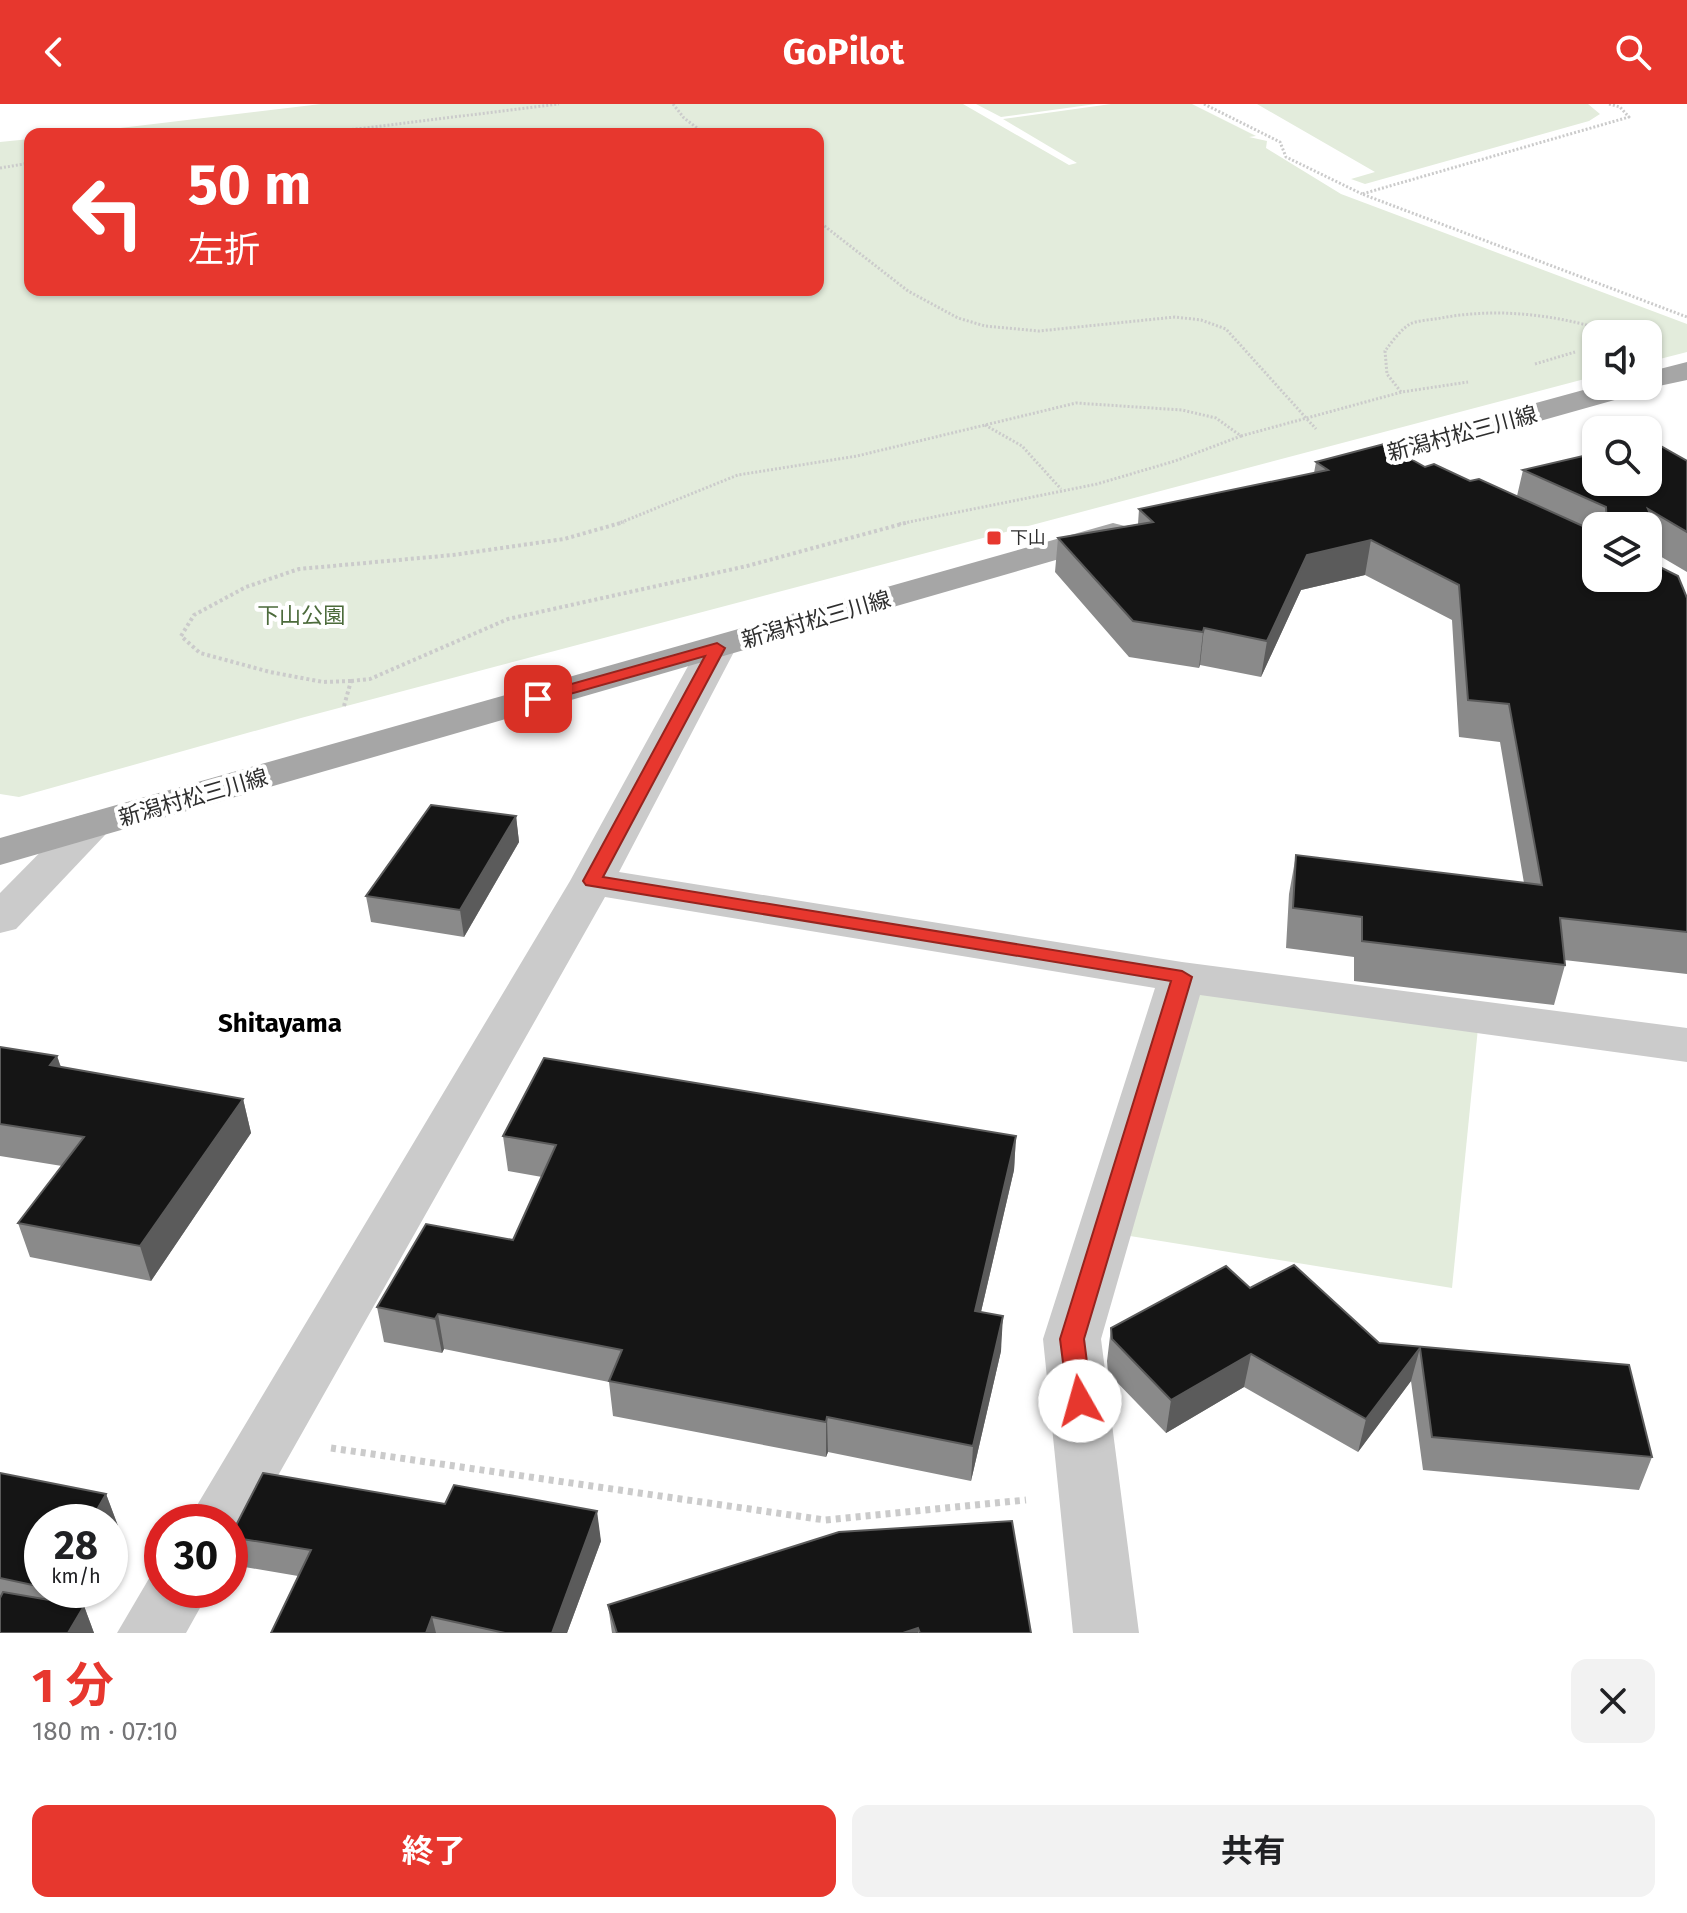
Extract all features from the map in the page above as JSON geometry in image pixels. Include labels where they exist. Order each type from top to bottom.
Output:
[{"type":"main road","points":[[1662,377],[1687,371]]},
{"type":"main road","name":"新潟村松三川線","points":[[1311,475],[1582,400]]},
{"type":"main road","name":"新潟村松三川線","points":[[0,852],[1143,524]]},
{"type":"street","points":[[1376,456],[1426,476]]},
{"type":"street","points":[[230,1504],[592,881],[717,648]]},
{"type":"street","points":[[0,919],[90,826]]},
{"type":"street","points":[[592,881],[1182,977],[1687,1045]]},
{"type":"street","points":[[1106,1633],[1072,1339],[1182,977]]},
{"type":"street","points":[[150,1633],[166,1608]]},
{"type":"path","points":[[365,128],[559,104]]},
{"type":"path","points":[[673,104],[697,128]]},
{"type":"path","points":[[1204,104],[1280,142],[1286,157],[1362,194],[1687,317]]},
{"type":"path","points":[[1362,194],[1629,117],[1620,107],[1609,104]]},
{"type":"path","points":[[0,168],[24,164]]},
{"type":"path","points":[[824,226],[927,305],[991,329],[1031,331],[1148,318],[1207,320],[1226,329],[1313,428],[1376,456]]},
{"type":"path","points":[[1402,392],[1390,384],[1384,363],[1385,351],[1410,324],[1447,316],[1495,313],[1582,323]]},
{"type":"path","points":[[1524,368],[1581,351]]},
{"type":"path","points":[[1241,436],[1216,418],[1182,410],[1076,403],[857,456],[738,475],[624,522],[564,539],[453,555],[299,569],[246,587],[194,615],[181,636],[200,653],[270,672],[323,682],[370,679],[508,619],[747,566],[885,527],[966,513],[1110,480],[1305,418],[1402,392],[1470,382]]},
{"type":"path","points":[[984,424],[1022,446],[1061,489]]},
{"type":"path","points":[[340,718],[351,681]]},
{"type":"path","points":[[270,1439],[825,1520],[1092,1494]]},
{"type":"green space","name":"下山公園","points":[[321,104],[963,104],[1069,165],[1077,163],[1003,119],[1111,104],[1192,104],[1256,136],[1249,137],[1267,141],[1266,148],[1341,194],[1687,324],[1687,352],[1662,358],[1662,320],[1582,320],[1582,380],[301,718],[19,797],[0,794],[0,142],[24,140],[24,296],[824,296],[824,128],[120,128]]},
{"type":"green space","points":[[976,104],[1096,104],[1001,117]]},
{"type":"green space","points":[[1257,104],[1588,104],[1600,114],[1589,121],[1365,184],[1351,179],[1375,172]]},
{"type":"green space","points":[[1194,988],[1478,1028],[1452,1288],[1130,1236]]},
{"type":"building","points":[[1384,444],[1425,467],[1434,464],[1470,481],[1479,479],[1582,526],[1582,592],[1662,592],[1662,568],[1678,576],[1687,598],[1687,932],[1560,918],[1565,965],[1362,941],[1362,917],[1293,908],[1296,855],[1542,885],[1509,704],[1468,700],[1459,585],[1371,540],[1307,555],[1267,641],[1204,628],[1203,632],[1133,621],[1058,538],[1153,522],[1139,509],[1328,470],[1316,462]]},
{"type":"building","points":[[1662,447],[1687,461],[1687,532],[1662,517],[1662,512],[1648,509],[1649,512],[1606,512],[1606,507],[1523,470],[1582,456],[1582,496],[1662,496]]},
{"type":"building","points":[[431,805],[516,816],[460,910],[366,896]]},
{"type":"building","points":[[0,1047],[57,1056],[50,1065],[243,1099],[140,1246],[18,1223],[84,1137],[0,1124]]},
{"type":"building","points":[[544,1058],[1016,1136],[975,1311],[1003,1316],[973,1446],[827,1417],[826,1422],[609,1381],[622,1350],[438,1314],[435,1319],[377,1307],[426,1224],[513,1240],[556,1145],[503,1136]]},
{"type":"building","points":[[1294,1265],[1379,1343],[1629,1365],[1652,1457],[1432,1437],[1420,1348],[1366,1419],[1251,1354],[1171,1400],[1112,1339],[1111,1328],[1226,1266],[1250,1288]]},
{"type":"building","points":[[0,1473],[106,1494],[100,1504],[24,1504],[24,1583],[0,1578]]},
{"type":"building","points":[[263,1473],[445,1504],[454,1485],[597,1511],[552,1633],[505,1633],[432,1617],[426,1633],[271,1633],[311,1550],[248,1540],[247,1504]]},
{"type":"building","points":[[1012,1521],[1031,1633],[920,1633],[918,1628],[903,1633],[617,1633],[608,1605],[839,1532]]},
{"type":"building","points":[[3,1592],[24,1596],[24,1608],[83,1608],[68,1633],[0,1633],[0,1598]]},
{"type":"place","name":"下山","points":[[994,538]]},
{"type":"district","name":"Shitayama","points":[[280,1023]]},
{"type":"route","points":[[538,699],[717,648],[592,881],[1182,977],[1072,1339],[1080,1401]]}]
